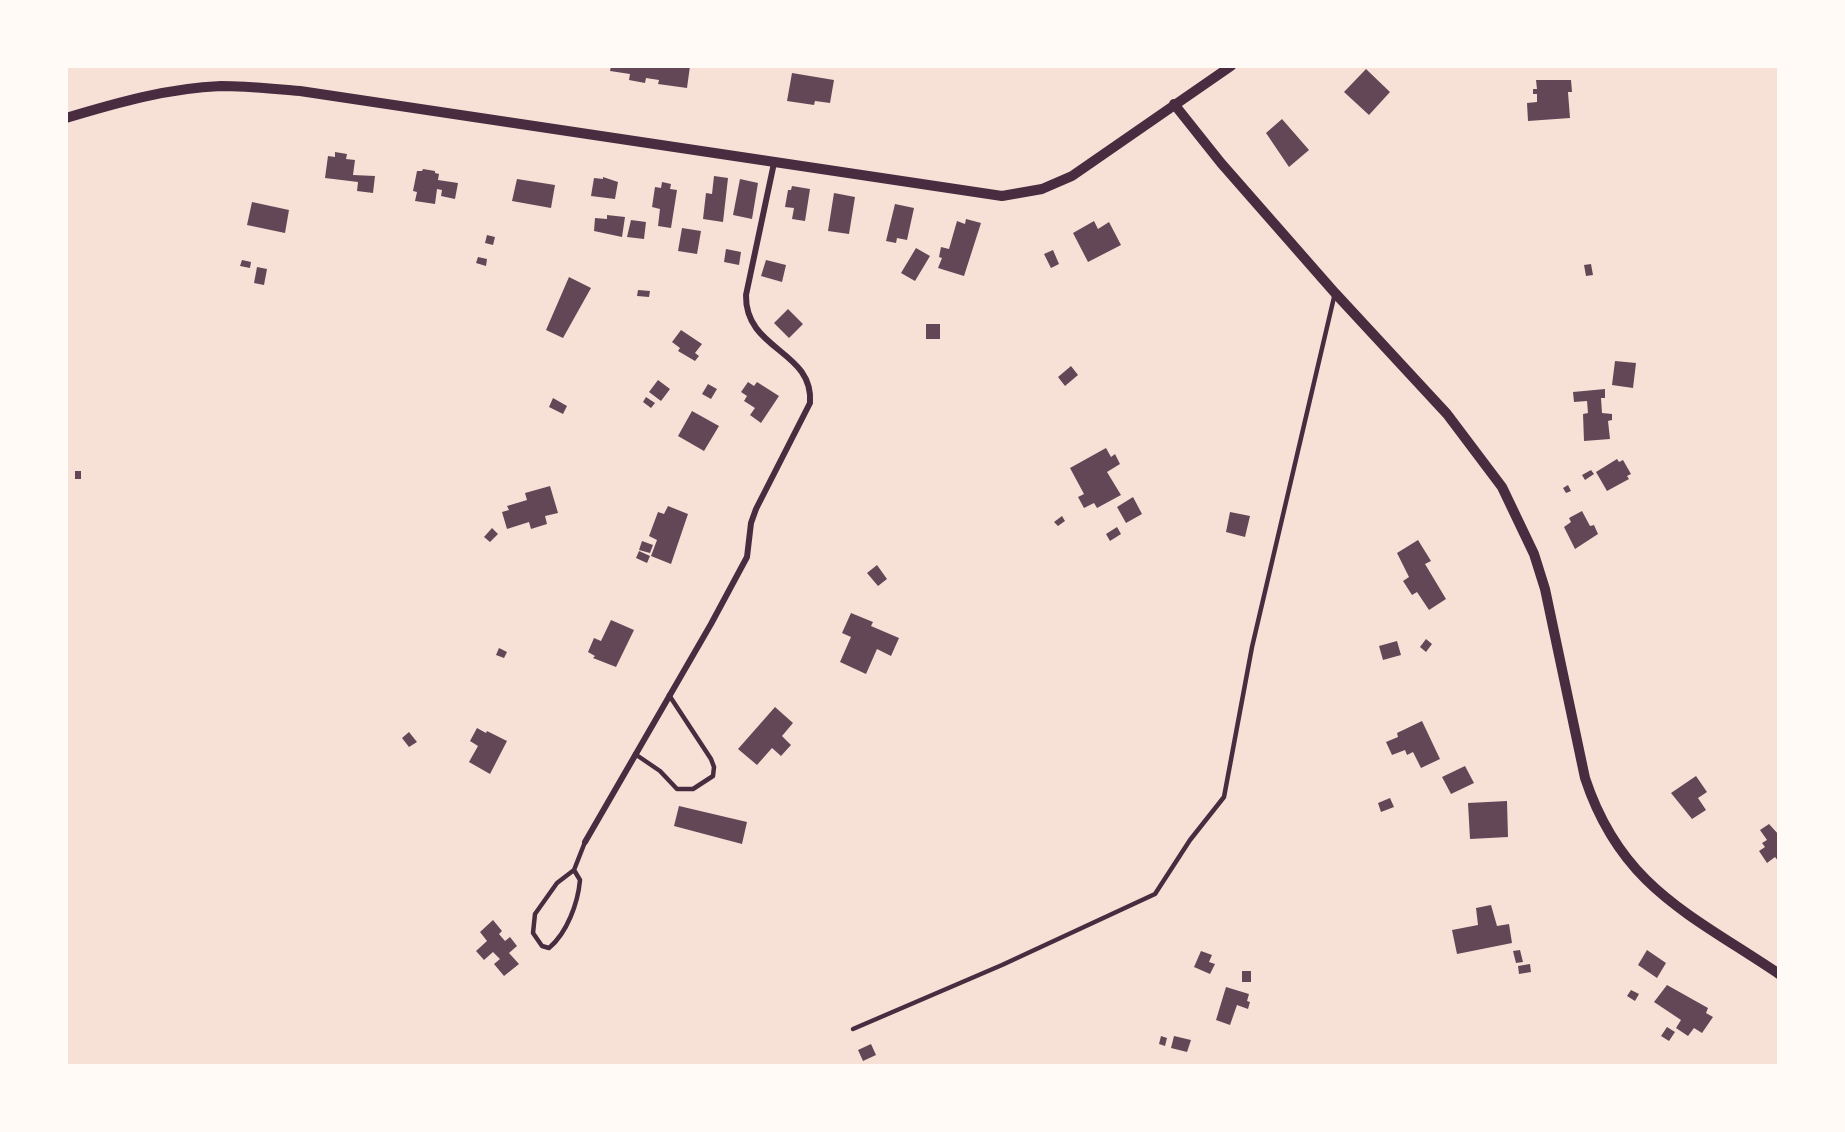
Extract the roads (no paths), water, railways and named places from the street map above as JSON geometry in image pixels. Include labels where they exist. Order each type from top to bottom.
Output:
[{"type":"street","points":[[66,118],[157,94],[220,86],[251,86],[384,103],[1002,196],[1042,189],[1072,176],[1231,66]]},
{"type":"street","points":[[1174,104],[1221,163],[1335,293],[1446,414],[1488,467],[1520,520],[1545,589],[1585,778],[1595,807],[1621,854],[1658,893],[1779,974]]},
{"type":"street","points":[[585,842],[747,557],[751,523],[756,508],[810,404],[811,391],[803,373],[754,328],[746,309],[746,295],[774,163]]},
{"type":"lane","points":[[853,1029],[1002,965],[1155,894],[1190,840],[1224,797],[1255,636],[1335,293]]},
{"type":"lane","points":[[634,753],[660,771],[677,789],[693,789],[713,776],[714,767],[711,759],[669,695]]},
{"type":"lane","points":[[574,870],[579,880],[573,909],[557,942],[549,948],[542,946],[533,933],[535,914],[557,883],[574,870],[585,842]]}]
